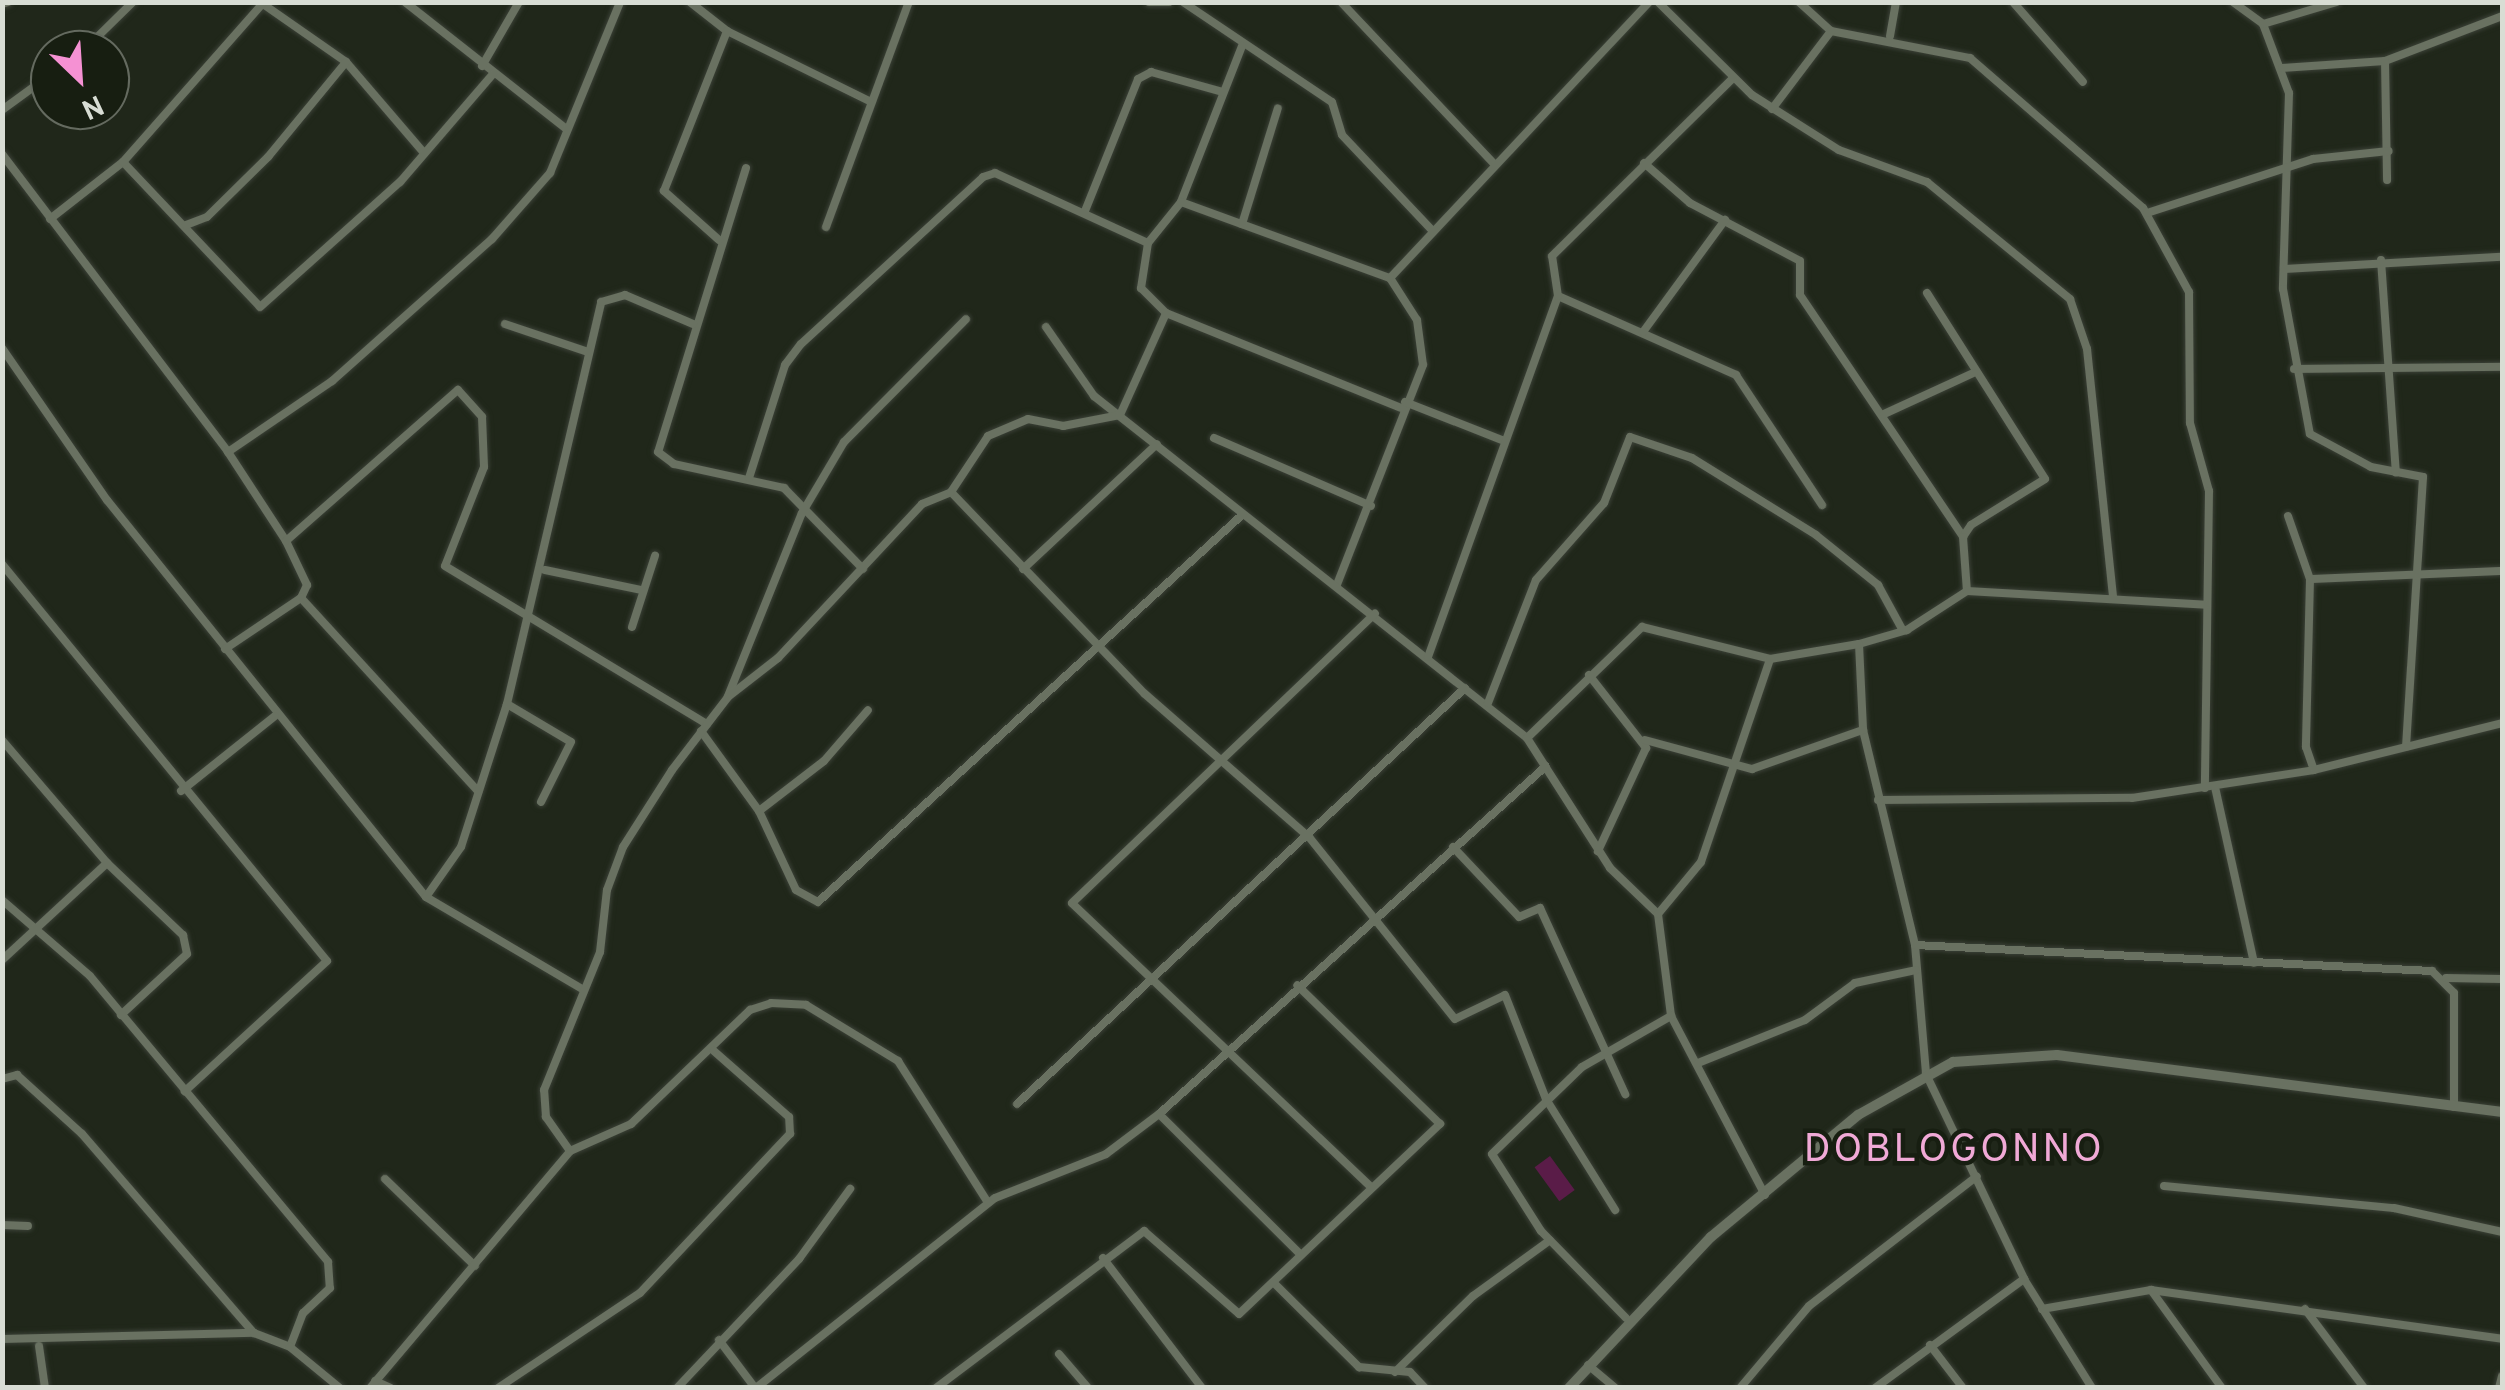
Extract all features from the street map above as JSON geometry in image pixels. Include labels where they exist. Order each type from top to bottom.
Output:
[{"type":"street","points":[[104,30],[132,2]]},
{"type":"street","points":[[405,2],[565,128]]},
{"type":"street","points":[[482,66],[519,2]]},
{"type":"street","points":[[228,452],[332,380],[492,239],[550,174],[565,128],[620,2]]},
{"type":"street","points":[[826,227],[869,101],[909,2]]},
{"type":"street","points":[[1149,2],[1169,2]]},
{"type":"street","points":[[1184,2],[1219,18],[1242,46],[1332,102],[1342,135],[1430,229]]},
{"type":"street","points":[[1341,2],[1494,164]]},
{"type":"street","points":[[1390,278],[1430,229],[1649,2]]},
{"type":"street","points":[[1658,2],[1733,78],[1772,109],[1839,150],[1927,182],[2070,299],[2087,349],[2113,596]]},
{"type":"street","points":[[1799,2],[1831,31],[1874,42],[1890,36],[1970,58],[2147,213],[2193,313],[2190,422],[2209,491],[2210,788],[2254,962]]},
{"type":"street","points":[[1890,36],[1896,2]]},
{"type":"street","points":[[2013,2],[2084,82]]},
{"type":"street","points":[[2233,2],[2264,24],[2282,68],[2292,164],[2284,268],[2294,369],[2310,434],[2396,472],[2423,477],[2423,576],[2406,746]]},
{"type":"street","points":[[2264,24],[2337,2]]},
{"type":"street","points":[[50,219],[123,162],[263,3],[346,62],[424,154]]},
{"type":"street","points":[[692,3],[727,31],[869,101]]},
{"type":"street","points":[[2282,68],[2385,61],[2500,17],[2502,28]]},
{"type":"street","points":[[719,240],[664,191],[727,31]]},
{"type":"street","points":[[1772,109],[1831,31]]},
{"type":"street","points":[[1242,46],[1181,202],[1148,243],[1141,288],[1166,313],[1502,440]]},
{"type":"street","points":[[2385,61],[2387,180]]},
{"type":"street","points":[[186,225],[207,218],[268,157],[346,62]]},
{"type":"street","points":[[1085,212],[1138,79],[1151,72],[1223,92]]},
{"type":"street","points":[[123,162],[260,307],[424,154],[493,74]]},
{"type":"street","points":[[1428,657],[1502,440],[1558,296],[1552,256],[1733,78]]},
{"type":"street","points":[[2,110],[30,90]]},
{"type":"street","points":[[1242,224],[1278,108]]},
{"type":"street","points":[[2147,213],[2292,164],[2389,151]]},
{"type":"street","points":[[2,154],[228,452],[286,541],[308,585],[301,598],[226,649]]},
{"type":"street","points":[[1644,163],[1725,220],[1800,261],[1800,295],[1884,414],[1963,537],[1966,591]]},
{"type":"street","points":[[746,168],[719,240],[658,452],[674,464],[784,488],[802,514],[863,569]]},
{"type":"street","points":[[750,478],[785,365],[801,344],[983,177],[995,173],[1148,243]]},
{"type":"street","points":[[1181,202],[1390,278],[1406,294],[1422,347],[1371,506],[1336,585]]},
{"type":"street","points":[[1643,332],[1725,220]]},
{"type":"street","points":[[2284,268],[2380,260],[2502,257]]},
{"type":"street","points":[[2380,260],[2396,472]]},
{"type":"street","points":[[1927,292],[1974,374],[2045,479],[1963,537]]},
{"type":"street","points":[[426,898],[461,847],[507,704],[529,616],[546,570],[588,352],[607,296],[649,302],[693,324]]},
{"type":"street","points":[[1558,296],[1736,375],[1822,505]]},
{"type":"street","points":[[1120,415],[1166,313]]},
{"type":"street","points":[[728,697],[802,514],[844,442],[966,318]]},
{"type":"street","points":[[505,324],[588,352]]},
{"type":"street","points":[[1046,327],[1074,375],[1120,415],[1242,515],[1375,613],[1527,738],[1598,851],[1658,914],[1671,1016],[1765,1195]]},
{"type":"street","points":[[2,348],[275,716],[426,898],[582,989]]},
{"type":"street","points":[[2294,369],[2389,372],[2502,367]]},
{"type":"street","points":[[1884,414],[1974,374]]},
{"type":"street","points":[[286,541],[458,390],[482,417],[484,467],[445,566],[704,728],[760,811],[796,890],[818,902],[1242,515]]},
{"type":"street","points":[[570,1151],[546,1117],[544,1090],[600,952],[606,890],[623,848],[704,728],[728,697],[863,569],[922,504],[950,492],[988,436],[1028,420],[1064,426],[1120,415]]},
{"type":"street","points":[[1488,703],[1536,580],[1604,503],[1630,437],[1692,458],[1840,552],[1878,586],[1902,629]]},
{"type":"street","points":[[1214,438],[1371,506]]},
{"type":"street","points":[[1023,569],[1157,444]]},
{"type":"street","points":[[950,492],[1096,646],[1309,838],[1375,914],[1455,1019],[1505,995],[1546,1098],[1616,1210]]},
{"type":"street","points":[[2288,516],[2310,579],[2306,747],[2314,770]]},
{"type":"street","points":[[632,626],[655,556]]},
{"type":"street","points":[[2,564],[181,791],[326,961],[185,1092]]},
{"type":"street","points":[[546,570],[642,590]]},
{"type":"street","points":[[2310,579],[2502,570]]},
{"type":"street","points":[[1527,738],[1590,675],[1647,627],[1770,659],[1859,644],[1902,629],[1966,591],[2113,596],[2207,605]]},
{"type":"street","points":[[301,598],[478,791]]},
{"type":"street","points":[[1371,1187],[1150,972],[1072,903],[1375,613]]},
{"type":"street","points":[[1859,644],[1862,730],[1915,944],[1926,1074],[2024,1279],[2092,1388]]},
{"type":"street","points":[[1658,914],[1691,882],[1739,765],[1770,659]]},
{"type":"street","points":[[1590,675],[1645,740],[1752,770],[1862,730]]},
{"type":"street","points":[[1018,1104],[1150,972],[1309,838],[1465,688]]},
{"type":"street","points":[[507,704],[571,742],[542,802]]},
{"type":"street","points":[[760,811],[824,761],[868,710]]},
{"type":"street","points":[[181,791],[275,716]]},
{"type":"street","points":[[1878,800],[2040,805],[2210,788],[2314,770],[2502,724]]},
{"type":"street","points":[[2,740],[107,864],[183,935],[187,954],[121,1015]]},
{"type":"street","points":[[1598,851],[1645,740]]},
{"type":"street","points":[[718,1340],[756,1388],[988,1203],[1106,1154],[1159,1114],[1375,914],[1546,766]]},
{"type":"street","points":[[1452,847],[1511,911],[1540,908],[1625,1094]]},
{"type":"street","points":[[2,960],[44,930],[107,864]]},
{"type":"street","points":[[2,900],[44,930],[121,1015],[334,1274],[290,1347]]},
{"type":"street","points":[[1915,944],[2502,979]]},
{"type":"street","points":[[1698,1063],[1805,1020],[1846,987],[1916,970]]},
{"type":"street","points":[[2446,978],[2455,1002],[2454,1107]]},
{"type":"street","points":[[936,1388],[1104,1258],[1152,1232],[1240,1314],[1440,1124],[1298,985]]},
{"type":"street","points":[[391,1388],[372,1384],[570,1151],[631,1124],[714,1051],[750,1010],[793,1002],[866,1048],[876,1044],[898,1061],[988,1203]]},
{"type":"street","points":[[1626,1318],[1550,1240],[1492,1159],[1546,1098],[1603,1052],[1671,1016]]},
{"type":"street","points":[[498,1388],[640,1293],[790,1134],[790,1117],[714,1051]]},
{"type":"street","points":[[1568,1388],[1626,1318],[1858,1115],[1926,1074],[1985,1056],[2057,1054],[2502,1112]]},
{"type":"street","points":[[2,1079],[17,1075],[82,1134],[254,1334]]},
{"type":"street","points":[[1159,1114],[1302,1254]]},
{"type":"street","points":[[1740,1388],[1809,1306],[1977,1176]]},
{"type":"street","points":[[385,1179],[475,1266]]},
{"type":"street","points":[[2164,1186],[2394,1208],[2502,1232]]},
{"type":"street","points":[[677,1388],[718,1340],[800,1259],[850,1189]]},
{"type":"street","points":[[2,1225],[28,1226]]},
{"type":"street","points":[[1395,1372],[1473,1296],[1550,1240]]},
{"type":"street","points":[[1104,1258],[1197,1386]]},
{"type":"street","points":[[1875,1388],[1930,1344],[2024,1279]]},
{"type":"street","points":[[1274,1282],[1359,1367],[1395,1372],[1425,1388]]},
{"type":"street","points":[[2042,1309],[2151,1290],[2502,1339]]},
{"type":"street","points":[[2151,1290],[2222,1388]]},
{"type":"street","points":[[2305,1309],[2364,1388]]},
{"type":"street","points":[[2,1340],[40,1346],[254,1334],[290,1347],[340,1388]]},
{"type":"street","points":[[1930,1344],[1963,1388]]},
{"type":"street","points":[[40,1346],[45,1388]]},
{"type":"street","points":[[1059,1354],[1088,1388]]},
{"type":"street","points":[[1588,1365],[1615,1388]]},
{"type":"street","points":[[2498,1388],[2502,1376]]},
{"type":"shaded area","points":[[1550,1156],[1575,1190],[1559,1201],[1535,1167]]},
{"type":"district","name":"DOBLOGONNO","points":[[1954,1151]]}]
